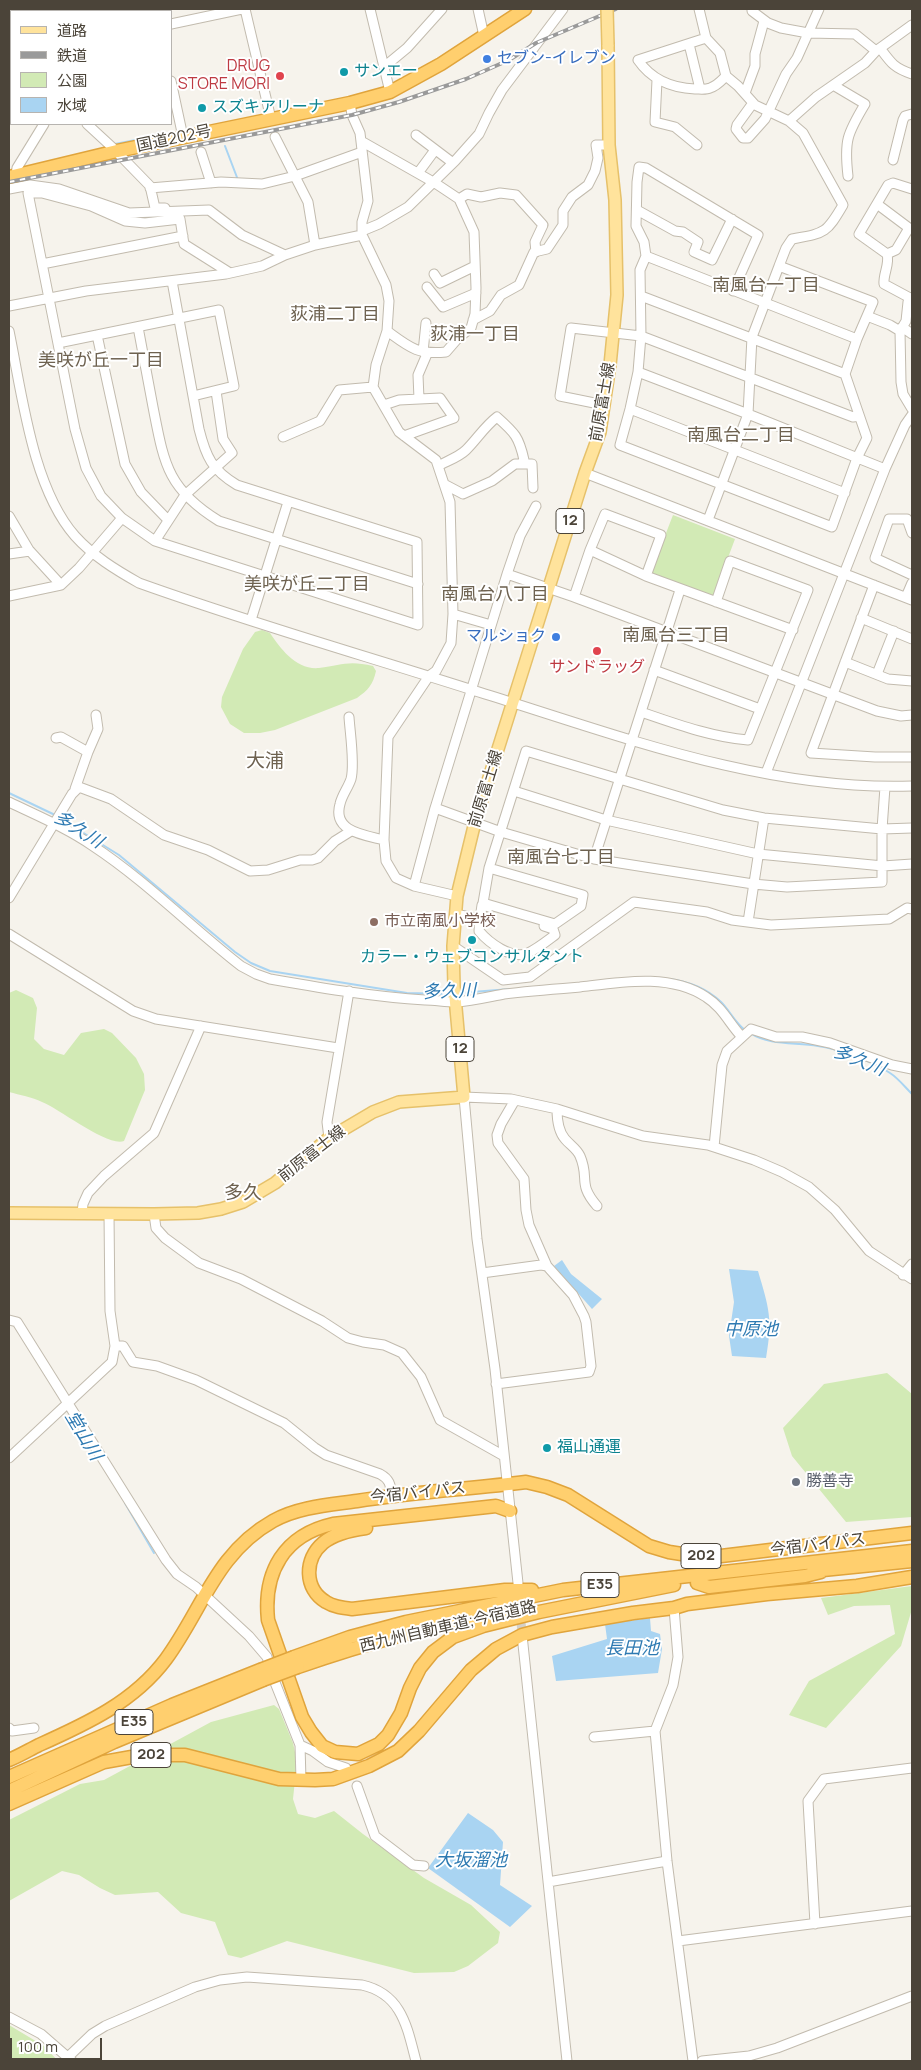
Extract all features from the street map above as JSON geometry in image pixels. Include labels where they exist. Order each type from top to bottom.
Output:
[{"type":"highway","name":"国道202号","points":[[12,176],[117,151],[350,103],[390,92],[440,64],[525,9]]},
{"type":"highway","name":"今宿バイパス","points":[[9,1760],[81,1726],[124,1701],[165,1660],[192,1619],[222,1566],[236,1549],[257,1530],[274,1520],[311,1507],[391,1495],[526,1482],[568,1495],[649,1546],[688,1555],[721,1556],[912,1533]]},
{"type":"highway","points":[[510,1511],[496,1506],[334,1524],[320,1527],[308,1533],[294,1542],[282,1555],[274,1566],[269,1584],[266,1606],[268,1620],[302,1717],[310,1732],[322,1746],[335,1752],[358,1754],[379,1744],[388,1735],[401,1712],[420,1668],[433,1652],[453,1637],[484,1626],[540,1612],[674,1584]]},
{"type":"highway","points":[[510,1511],[362,1528],[339,1534],[323,1543],[311,1557],[308,1570],[310,1582],[319,1597],[326,1602],[352,1609],[505,1590],[563,1590]]},
{"type":"highway","name":"西九州自動車道;今宿道路","points":[[830,1565],[912,1551]]},
{"type":"highway","name":"西九州自動車道;今宿道路","points":[[9,1777],[172,1705],[262,1675],[296,1662],[350,1637],[406,1622],[563,1590],[700,1579],[830,1565],[912,1561]]},
{"type":"highway","name":"202","points":[[9,1804],[95,1766],[130,1756],[184,1755],[279,1779],[333,1779],[375,1763],[398,1751],[419,1731],[471,1670],[502,1645],[522,1635],[633,1612],[674,1608],[688,1604],[725,1599],[857,1586],[912,1577]]},
{"type":"highway","name":"西九州自動車道;今宿道路","points":[[296,1662],[409,1632],[463,1620],[563,1601],[700,1579]]},
{"type":"highway","name":"西九州自動車道;今宿道路","points":[[9,1791],[262,1675]]},
{"type":"main road","name":"前原富士線","points":[[9,1213],[154,1214],[198,1213],[221,1209],[244,1202],[275,1183],[330,1138],[364,1116],[399,1102],[464,1097],[454,986],[453,946],[458,896],[475,822],[585,473],[600,432],[604,404],[616,295],[615,200],[609,145],[607,9]]},
{"type":"street","points":[[172,24],[242,9]]},
{"type":"street","points":[[245,9],[271,119]]},
{"type":"street","points":[[370,9],[390,92]]},
{"type":"street","points":[[384,67],[407,48],[442,9]]},
{"type":"street","points":[[478,9],[484,36]]},
{"type":"street","points":[[9,306],[86,291],[230,273],[262,266],[285,255],[315,245],[362,233],[379,224],[408,208],[479,134],[502,90],[563,9]]},
{"type":"street","points":[[699,9],[706,38],[720,53],[726,76],[753,103],[789,121],[803,133],[843,205],[830,227],[816,235],[792,239],[786,248],[752,337],[748,414],[708,520]]},
{"type":"street","points":[[752,9],[764,20],[781,28],[808,33],[854,34],[878,49],[898,70],[912,74]]},
{"type":"street","points":[[753,103],[737,125],[736,129],[743,138],[748,138],[755,133],[769,112],[786,74],[798,58],[819,9]]},
{"type":"street","points":[[745,93],[755,66],[755,54],[764,20]]},
{"type":"street","points":[[789,121],[816,96],[865,63],[878,49],[912,24]]},
{"type":"street","points":[[706,38],[638,60],[645,70],[657,80],[674,86],[709,89],[717,85],[726,76]]},
{"type":"street","points":[[689,44],[700,89]]},
{"type":"street","points":[[657,80],[655,122],[675,127],[697,145]]},
{"type":"street","points":[[833,85],[865,104],[851,126],[845,149],[848,176]]},
{"type":"street","points":[[172,86],[183,137]]},
{"type":"street","points":[[350,103],[361,141],[368,201],[362,222],[362,233],[386,285],[389,301],[387,331],[376,365],[373,387],[398,432],[436,460],[450,502],[446,540],[453,614],[452,643],[436,671],[429,676],[388,737],[384,840],[386,861],[396,878],[414,886],[458,896]]},
{"type":"street","points":[[893,160],[903,120],[905,116],[912,114]]},
{"type":"street","points":[[12,176],[43,125]]},
{"type":"street","points":[[94,128],[150,188],[155,208],[200,205],[242,235],[285,255]]},
{"type":"street","points":[[416,136],[453,163]]},
{"type":"street","points":[[275,137],[308,202],[315,245]]},
{"type":"street","points":[[361,141],[435,182],[459,199],[474,232],[476,293],[471,328],[459,337],[446,352],[425,353],[410,348],[387,331]]},
{"type":"street","points":[[536,252],[548,249],[563,225],[563,211],[572,197],[588,185],[595,172],[598,158],[596,145],[609,145]]},
{"type":"street","points":[[418,173],[435,150]]},
{"type":"street","points":[[201,152],[211,182]]},
{"type":"street","points":[[150,188],[211,182],[262,184],[295,176],[362,152]]},
{"type":"street","points":[[733,291],[758,235],[686,194],[646,168],[639,167],[636,226],[644,242],[646,256],[640,270],[641,336],[638,372],[620,445],[832,527],[866,438],[844,374],[873,302],[779,266]]},
{"type":"street","points":[[912,189],[893,183],[888,186],[859,234],[887,254],[889,259],[887,272],[883,278],[884,284],[912,298],[908,302],[906,321],[901,329],[900,382],[903,394],[912,408]]},
{"type":"street","points":[[9,189],[30,185],[59,189],[129,213],[209,210]]},
{"type":"street","points":[[172,281],[204,450],[215,468],[222,476],[237,486],[421,541],[418,625],[154,540],[122,518],[101,496],[86,468],[74,428],[28,193],[42,193],[91,206],[125,221],[145,223],[180,219],[184,244],[230,273]]},
{"type":"street","points":[[459,199],[467,194],[481,197],[500,193],[516,194],[543,225],[535,242],[536,252],[519,285],[501,295],[490,311],[473,320]]},
{"type":"street","points":[[876,204],[909,228],[896,250],[887,254]]},
{"type":"street","points":[[636,210],[675,231],[683,232],[698,242],[694,252],[712,260],[732,219]]},
{"type":"street","points":[[42,264],[183,236]]},
{"type":"street","points":[[646,256],[857,339]]},
{"type":"street","points":[[434,274],[440,283],[475,266]]},
{"type":"street","points":[[427,287],[443,307],[476,293]]},
{"type":"street","points":[[641,296],[752,337],[844,374]]},
{"type":"street","points":[[58,343],[219,310],[234,386],[193,396]]},
{"type":"street","points":[[866,316],[912,334]]},
{"type":"street","points":[[419,399],[418,375],[425,353],[426,323]]},
{"type":"street","points":[[138,327],[163,458],[185,495],[198,508],[219,521],[418,584]]},
{"type":"street","points":[[604,404],[560,396],[571,328],[641,336],[853,417],[859,416]]},
{"type":"street","points":[[9,331],[32,439],[43,481],[52,502],[68,526],[92,552],[113,569],[139,583],[512,702],[731,768],[836,784],[884,787],[912,786]]},
{"type":"street","points":[[97,335],[125,464],[141,492],[168,520]]},
{"type":"street","points":[[638,372],[885,469]]},
{"type":"street","points":[[283,437],[320,421],[339,390],[373,387]]},
{"type":"street","points":[[154,540],[185,495],[232,453],[223,439],[216,391]]},
{"type":"street","points":[[384,405],[399,400],[440,398],[454,418],[404,436]]},
{"type":"street","points":[[630,409],[845,493]]},
{"type":"street","points":[[766,773],[885,469],[905,425],[912,415]]},
{"type":"street","points":[[438,466],[464,452],[480,436],[487,424],[497,417],[520,441],[524,460],[521,464]]},
{"type":"street","points":[[444,484],[463,494],[492,481],[515,464],[532,464],[533,488]]},
{"type":"street","points":[[585,473],[909,598],[912,583]]},
{"type":"street","points":[[251,620],[278,540],[288,502]]},
{"type":"street","points":[[414,886],[435,808],[507,574],[520,536],[536,506]]},
{"type":"street","points":[[574,597],[604,514],[661,535],[646,576]]},
{"type":"street","points":[[9,516],[30,550],[61,584]]},
{"type":"street","points":[[9,596],[61,584],[79,568],[122,518]]},
{"type":"street","points":[[912,533],[906,519],[889,519],[875,558],[912,574]]},
{"type":"street","points":[[9,554],[30,550]]},
{"type":"street","points":[[590,550],[680,590],[794,630]]},
{"type":"street","points":[[642,712],[728,738],[748,740],[794,630],[808,590],[730,561],[716,602]]},
{"type":"street","points":[[507,574],[574,597],[877,711],[901,716],[912,715]]},
{"type":"street","points":[[874,585],[811,753],[875,757],[912,756]]},
{"type":"street","points":[[594,859],[680,590]]},
{"type":"street","points":[[453,614],[491,625]]},
{"type":"street","points":[[861,618],[912,639]]},
{"type":"street","points":[[877,674],[894,632]]},
{"type":"street","points":[[845,662],[888,679],[912,681]]},
{"type":"street","points":[[654,670],[760,709]]},
{"type":"street","points":[[9,898],[75,788],[98,730],[96,715]]},
{"type":"street","points":[[349,717],[351,778],[341,799],[339,810],[341,821],[351,831],[384,840]]},
{"type":"street","points":[[56,738],[61,737],[88,752]]},
{"type":"street","points":[[489,868],[583,895],[581,906],[556,924],[483,902],[489,868],[526,751],[723,810],[764,818],[882,829],[912,828]]},
{"type":"street","points":[[435,808],[501,832],[594,859],[753,884],[787,887],[882,882],[884,787]]},
{"type":"street","points":[[75,788],[83,788],[110,800],[164,835],[208,850],[250,871],[268,870],[300,860],[318,858],[335,841],[351,831]]},
{"type":"street","points":[[514,791],[606,820],[758,854],[883,866],[912,864]]},
{"type":"street","points":[[9,802],[56,822],[93,846],[122,866],[241,966],[270,979],[394,998],[455,1002],[507,992],[624,982],[669,983],[690,988],[711,1000],[746,1033],[776,1037],[802,1037],[830,1042],[892,1065],[912,1069]]},
{"type":"street","points":[[748,922],[764,818]]},
{"type":"street","points":[[453,946],[503,980],[518,979],[530,976],[634,902],[707,912],[732,920],[770,925],[889,919],[907,908],[912,909]]},
{"type":"street","points":[[482,905],[553,928],[555,935],[527,954],[513,954],[485,938],[480,931],[480,919],[482,905]]},
{"type":"street","points":[[455,914],[480,919]]},
{"type":"street","points":[[9,934],[132,1010],[156,1018],[338,1048]]},
{"type":"street","points":[[507,992],[518,979]]},
{"type":"street","points":[[330,1138],[327,1122],[338,1048],[350,991]]},
{"type":"street","points":[[82,1213],[83,1204],[88,1193],[104,1176],[154,1133],[201,1026]]},
{"type":"street","points":[[714,1147],[722,1065],[727,1050],[746,1033]]},
{"type":"street","points":[[518,1583],[482,1273],[464,1097],[515,1100],[557,1109],[642,1136],[714,1147],[782,1172],[809,1187],[835,1210],[869,1251],[912,1279]]},
{"type":"street","points":[[496,1384],[586,1374],[591,1369],[584,1316],[573,1295],[547,1266],[529,1225],[524,1179],[498,1143],[501,1124],[515,1100]]},
{"type":"street","points":[[557,1109],[558,1123],[563,1137],[580,1155],[584,1168],[584,1186],[588,1196],[598,1206]]},
{"type":"street","points":[[9,1458],[112,1362],[114,1346],[110,1311],[109,1214]]},
{"type":"street","points":[[154,1214],[156,1228],[165,1238],[199,1263],[241,1279],[322,1321],[348,1338],[384,1345],[402,1352],[421,1378],[440,1420],[504,1456]]},
{"type":"street","points":[[903,1274],[912,1264]]},
{"type":"street","points":[[482,1273],[527,1266],[547,1266]]},
{"type":"street","points":[[9,1320],[17,1322],[65,1405],[166,1560],[177,1574],[204,1595],[249,1636],[267,1656],[274,1680],[300,1745],[301,1780]]},
{"type":"street","points":[[114,1346],[123,1346],[133,1362],[156,1366],[182,1374],[266,1413],[284,1423],[326,1455],[380,1474],[388,1479],[391,1495]]},
{"type":"street","points":[[674,1608],[678,1657],[673,1685],[655,1731],[667,1860],[693,2061]]},
{"type":"street","points":[[522,1635],[567,2061]]},
{"type":"street","points":[[9,1728],[12,1731],[34,1728]]},
{"type":"street","points":[[594,1737],[655,1731]]},
{"type":"street","points":[[300,1745],[313,1751],[328,1762],[346,1768]]},
{"type":"street","points":[[815,1924],[808,1801],[811,1796],[824,1779],[912,1768]]},
{"type":"street","points":[[357,1786],[375,1836],[413,1864],[424,1866]]},
{"type":"street","points":[[548,1882],[667,1860]]},
{"type":"street","points":[[678,1941],[912,1911]]},
{"type":"street","points":[[9,2017],[41,2034],[70,2059],[92,2034],[113,2022],[195,1987],[220,1980],[247,1977],[362,1985],[377,1990],[390,1999],[402,2014],[416,2061]]},
{"type":"street","points":[[702,2061],[749,2056],[777,2048],[912,1996]]},
{"type":"green space","points":[[673,515],[735,539],[714,595],[711,596],[653,576],[651,572]]},
{"type":"green space","points":[[262,630],[270,633],[284,652],[303,666],[319,668],[358,663],[373,666],[376,671],[372,684],[357,698],[275,730],[260,733],[244,733],[230,724],[221,707],[222,697],[243,649],[255,632]]},
{"type":"green space","points":[[16,990],[33,998],[37,1008],[34,1039],[44,1049],[64,1055],[81,1033],[104,1029],[112,1033],[136,1058],[144,1074],[145,1090],[124,1141],[116,1141],[95,1133],[42,1102],[9,1092],[9,993]]},
{"type":"green space","points":[[887,1373],[912,1394],[912,1517],[846,1522],[792,1456],[783,1428],[824,1384]]},
{"type":"green space","points":[[912,1586],[912,1609],[901,1646],[826,1728],[789,1715],[809,1681],[895,1634],[890,1605],[854,1606],[828,1615],[821,1598]]},
{"type":"green space","points":[[274,1705],[279,1709],[293,1743],[297,1761],[293,1799],[298,1814],[315,1818],[334,1811],[424,1878],[471,1905],[500,1932],[498,1943],[468,1966],[454,1972],[414,1973],[287,1941],[241,1958],[228,1955],[215,1922],[181,1913],[158,1892],[115,1895],[79,1875],[62,1871],[9,1901],[9,1820],[80,1784],[104,1780],[211,1722]]},
{"type":"green space","points":[[9,2025],[44,2046],[58,2061],[9,2061]]},
{"type":"water","points":[[562,1260],[571,1274],[602,1299],[592,1309],[554,1266]]},
{"type":"water","name":"中原池","points":[[729,1269],[758,1271],[769,1314],[766,1358],[732,1356],[729,1336],[734,1302]]},
{"type":"water","name":"長田池","points":[[650,1618],[651,1631],[660,1634],[662,1649],[658,1673],[556,1681],[552,1656],[607,1639],[605,1624]]},
{"type":"water","name":"大坂溜池","points":[[468,1813],[493,1830],[503,1842],[500,1885],[532,1906],[510,1927],[428,1868]]},
{"type":"waterway","points":[[115,144],[172,133]]},
{"type":"waterway","points":[[225,146],[238,180]]},
{"type":"waterway","name":"多久川","points":[[9,793],[55,815]]},
{"type":"waterway","name":"多久川","points":[[61,819],[119,855],[235,952],[251,963],[270,971],[407,993],[451,994]]},
{"type":"waterway","name":"多久川","points":[[668,979],[682,981],[703,989],[721,1002],[746,1031]]},
{"type":"waterway","name":"多久川","points":[[459,993],[511,989]]},
{"type":"waterway","name":"多久川","points":[[750,1033],[766,1040],[826,1047],[855,1056],[875,1064],[890,1073],[912,1094]]},
{"type":"waterway","name":"堂山川","points":[[125,1503],[154,1553]]},
{"type":"tunnel","points":[[519,1593],[522,1635]]},
{"type":"railway","points":[[9,182],[352,115],[399,102],[466,79],[509,60],[536,43],[616,9]]},
{"type":"place","name":"セブン-イレブン","points":[[487,59]]},
{"type":"place","name":"サンエー","points":[[344,72]]},
{"type":"place","name":"DRUG STORE MORI","points":[[280,76]]},
{"type":"place","name":"スズキアリーナ","points":[[202,108]]},
{"type":"place","name":"マルショク","points":[[556,637]]},
{"type":"place","name":"サンドラッグ","points":[[597,651]]},
{"type":"place","name":"市立南風小学校","points":[[374,922]]},
{"type":"place","name":"カラー・ウェブコンサルタント","points":[[472,940]]},
{"type":"place","name":"福山通運","points":[[547,1448]]},
{"type":"place","name":"勝善寺","points":[[796,1482]]},
{"type":"district","name":"南風台一丁目","points":[[766,286]]},
{"type":"district","name":"荻浦二丁目","points":[[335,315]]},
{"type":"district","name":"荻浦一丁目","points":[[475,335]]},
{"type":"district","name":"美咲が丘一丁目","points":[[101,361]]},
{"type":"district","name":"南風台二丁目","points":[[741,436]]},
{"type":"district","name":"美咲が丘二丁目","points":[[307,585]]},
{"type":"district","name":"南風台八丁目","points":[[495,595]]},
{"type":"district","name":"南風台三丁目","points":[[676,636]]},
{"type":"district","name":"大浦","points":[[265,762]]},
{"type":"district","name":"南風台七丁目","points":[[561,858]]},
{"type":"district","name":"多久","points":[[243,1194]]}]
